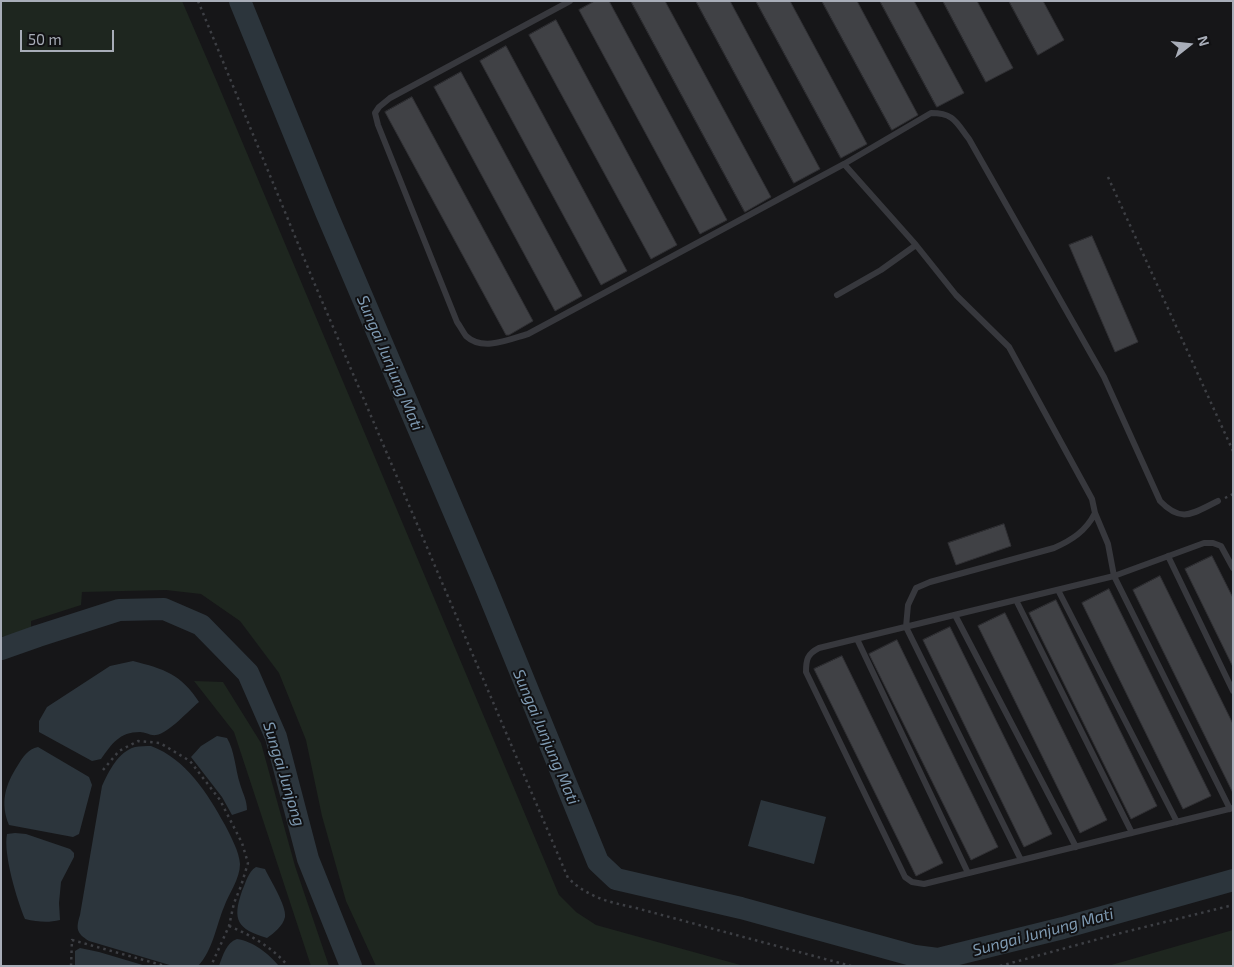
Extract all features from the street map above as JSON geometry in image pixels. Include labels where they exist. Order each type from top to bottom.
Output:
[{"type":"lane","points":[[570,1],[390,98],[375,113],[378,125],[457,322],[466,336],[477,342],[491,344],[528,334],[844,164],[931,113],[944,113],[955,120],[969,140],[1104,377],[1160,501],[1171,512],[1181,514],[1193,513],[1218,501]]},
{"type":"lane","points":[[844,164],[916,245],[956,295],[1009,347],[1092,499],[1095,513],[1108,544],[1114,576],[1232,808],[924,884],[912,882],[904,878],[806,672],[806,661],[810,652],[819,648],[1114,576],[1204,543],[1221,546],[1233,568]]},
{"type":"lane","points":[[837,295],[881,270],[916,245]]},
{"type":"lane","points":[[1021,860],[906,627],[908,605],[916,588],[930,582],[1054,548],[1069,541],[1089,524],[1095,513]]},
{"type":"lane","points":[[1168,556],[1233,691]]},
{"type":"lane","points":[[1058,590],[1177,822]]},
{"type":"lane","points":[[1016,600],[1132,833]]},
{"type":"lane","points":[[955,615],[1076,847]]},
{"type":"lane","points":[[857,639],[968,873]]},
{"type":"path","points":[[198,1],[314,280],[568,878],[581,890],[605,901],[851,966]]},
{"type":"path","points":[[1108,177],[1233,450]]},
{"type":"path","points":[[103,770],[119,751],[138,741],[160,743],[190,761],[220,800],[242,843],[248,863],[234,903],[229,926],[212,966]]},
{"type":"path","points":[[1000,966],[1233,905]]},
{"type":"path","points":[[229,926],[264,945],[288,966]]},
{"type":"path","points":[[71,966],[72,940],[165,966]]},
{"type":"shaded area","points":[[1,1],[182,1],[559,895],[576,912],[596,925],[744,966],[376,966],[346,901],[322,816],[306,740],[279,673],[240,621],[201,594],[166,590],[82,592],[81,605],[31,621],[31,631],[1,637]]},
{"type":"shaded area","points":[[133,661],[171,674],[185,685],[199,702],[167,730],[154,735],[140,732],[127,734],[117,740],[101,759],[92,761],[39,732],[39,721],[47,707],[110,666]]},
{"type":"shaded area","points":[[194,681],[223,682],[261,743],[295,866],[329,966],[311,966],[234,732]]},
{"type":"shaded area","points":[[217,736],[227,738],[230,743],[246,803],[247,810],[232,815],[222,797],[191,757],[201,746]]},
{"type":"shaded area","points":[[151,746],[175,759],[195,779],[225,825],[238,854],[240,870],[224,907],[211,945],[198,966],[173,966],[89,941],[78,930],[102,786],[111,768],[124,753],[135,747]]},
{"type":"shaded area","points":[[38,747],[89,777],[92,785],[79,834],[73,837],[9,825],[4,802],[7,787],[24,756],[29,751]]},
{"type":"shaded area","points":[[761,800],[826,817],[814,864],[748,846]]},
{"type":"shaded area","points":[[7,834],[26,834],[70,849],[74,853],[74,857],[61,882],[60,920],[43,922],[25,919],[18,901],[7,853]]},
{"type":"shaded area","points":[[256,867],[265,869],[285,912],[282,923],[267,938],[243,927],[239,922],[238,916],[237,909],[242,891],[249,874]]},
{"type":"shaded area","points":[[1233,930],[1233,966],[1108,966]]},
{"type":"shaded area","points":[[237,939],[249,942],[260,949],[279,966],[219,966],[230,943]]},
{"type":"shaded area","points":[[80,948],[146,966],[75,966],[75,951]]},
{"type":"building","points":[[595,1],[609,1],[727,220],[700,234],[579,10]]},
{"type":"building","points":[[631,1],[665,1],[771,197],[745,212]]},
{"type":"building","points":[[696,1],[730,1],[820,169],[794,183]]},
{"type":"building","points":[[756,1],[790,1],[867,144],[841,158]]},
{"type":"building","points":[[822,1],[857,1],[918,115],[892,130]]},
{"type":"building","points":[[880,1],[914,1],[964,93],[937,107]]},
{"type":"building","points":[[943,1],[977,1],[1013,68],[986,82]]},
{"type":"building","points":[[1009,1],[1043,1],[1064,40],[1038,55]]},
{"type":"building","points":[[556,20],[677,245],[651,259],[529,35]]},
{"type":"building","points":[[506,46],[627,271],[601,285],[480,61]]},
{"type":"building","points":[[461,72],[582,296],[555,311],[434,87]]},
{"type":"building","points":[[412,97],[533,321],[509,335],[506,335],[385,112]]},
{"type":"building","points":[[1092,236],[1138,342],[1115,352],[1069,245]]},
{"type":"building","points":[[1004,524],[1011,546],[956,565],[948,543]]},
{"type":"building","points":[[1212,556],[1233,598],[1233,667],[1185,569]]},
{"type":"building","points":[[1160,576],[1233,724],[1233,793],[1133,590]]},
{"type":"building","points":[[1109,589],[1211,796],[1183,809],[1082,603]]},
{"type":"building","points":[[1056,600],[1157,806],[1131,819],[1029,613]]},
{"type":"building","points":[[1005,613],[1107,820],[1080,833],[978,626]]},
{"type":"building","points":[[950,627],[1052,834],[1024,847],[923,640]]},
{"type":"building","points":[[897,640],[998,847],[971,860],[869,654]]},
{"type":"building","points":[[842,656],[943,863],[916,876],[814,669]]},
{"type":"waterway","name":"Sungai Junjung Mati","points":[[240,1],[326,212],[485,585],[598,862],[616,879],[741,908],[915,956],[938,959],[1063,928],[1233,880]]},
{"type":"waterway","name":"Sungai Junjong","points":[[1,649],[119,610],[164,609],[201,625],[248,673],[276,737],[308,859],[351,966]]}]
